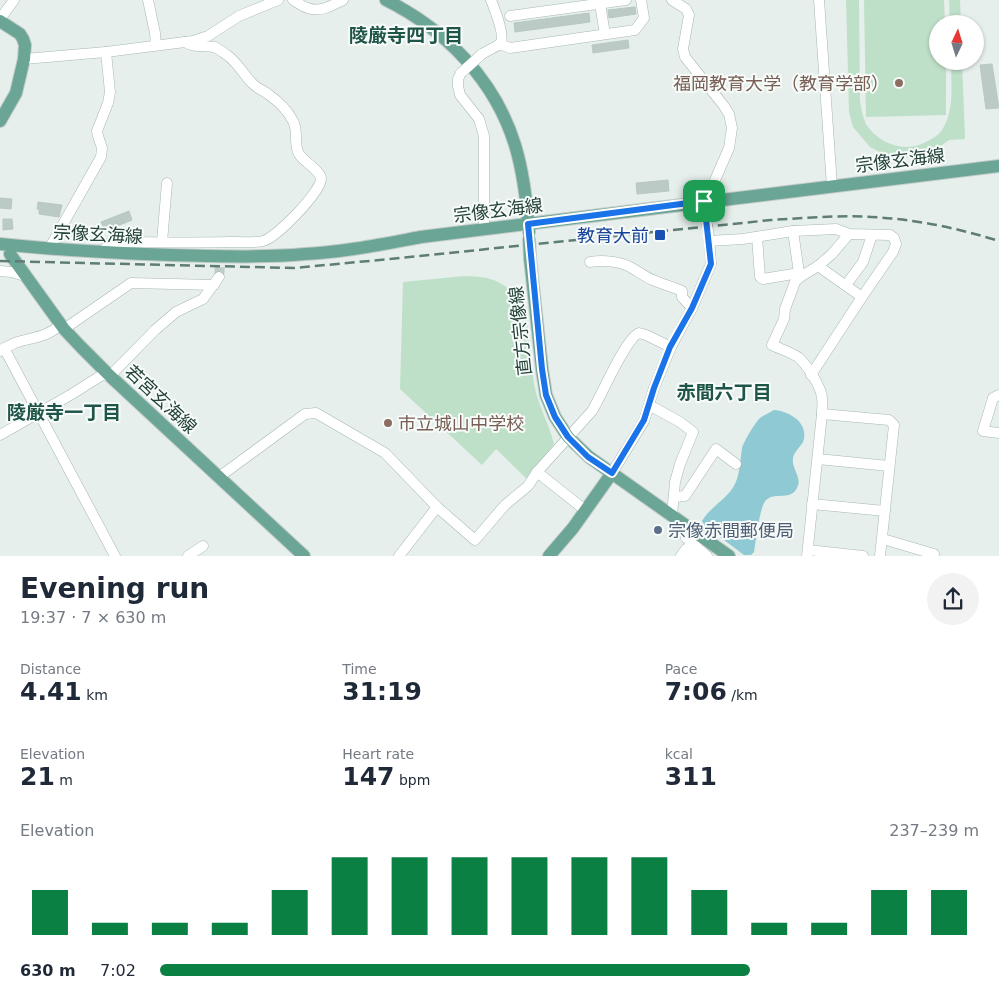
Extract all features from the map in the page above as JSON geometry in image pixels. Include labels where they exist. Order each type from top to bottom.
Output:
[{"type":"main road","points":[[386,0],[406,10],[447,40],[464,57],[494,98],[506,120],[515,145],[521,171],[528,224]]},
{"type":"main road","points":[[0,20],[20,34],[25,45],[24,59],[16,93],[0,121]]},
{"type":"main road","name":"宗像玄海線","points":[[0,244],[102,252],[236,257],[289,256],[350,250],[422,237],[484,229],[999,166]]},
{"type":"main road","name":"直方宗像線","points":[[528,224],[542,369],[546,395],[555,417],[568,437],[588,457],[729,556]]},
{"type":"main road","points":[[5,253],[41,255],[47,253],[49,249]]},
{"type":"main road","name":"若宮玄海線","points":[[5,253],[80,347],[304,556]]},
{"type":"main road","points":[[549,556],[573,528],[612,473]]},
{"type":"street","points":[[0,20],[14,0]]},
{"type":"street","points":[[148,0],[156,45]]},
{"type":"street","points":[[24,59],[106,52],[193,41],[208,36],[238,16],[278,0]]},
{"type":"street","points":[[293,0],[308,9],[318,9],[329,7],[343,0]]},
{"type":"street","points":[[484,229],[484,136],[479,119],[460,96],[458,79],[482,54],[500,44],[502,38],[500,26],[491,0]]},
{"type":"street","points":[[510,16],[564,4],[600,4],[626,0]]},
{"type":"street","points":[[500,44],[510,48],[635,30],[644,18],[641,0]]},
{"type":"street","points":[[612,473],[644,420],[670,347],[692,308],[711,264],[706,219],[715,180],[729,148],[732,128],[729,114],[724,106],[685,56],[683,49],[689,15],[686,9],[672,0]]},
{"type":"street","points":[[819,0],[832,186]]},
{"type":"street","points":[[600,4],[605,34]]},
{"type":"street","points":[[102,252],[111,242],[263,241],[302,209],[321,181],[321,176],[305,162],[296,149],[295,124],[281,105],[253,84],[229,56],[215,48],[191,46],[185,42]]},
{"type":"street","points":[[49,249],[101,157],[102,148],[97,131],[108,103],[110,92],[106,52]]},
{"type":"street","points":[[162,242],[167,183]]},
{"type":"street","points":[[709,239],[743,239],[771,233],[836,229],[849,234],[890,235],[894,238],[896,244],[893,252],[811,375]]},
{"type":"street","points":[[793,231],[800,275],[795,282],[785,308],[784,319],[772,345],[796,356],[810,370],[811,375],[820,387],[822,396],[818,459],[807,553],[863,556]]},
{"type":"street","points":[[757,237],[760,278],[762,279],[800,275],[818,266],[832,254],[849,234]]},
{"type":"street","points":[[846,286],[863,262],[872,235]]},
{"type":"street","points":[[590,262],[600,260],[612,261],[631,267],[654,281],[682,291],[682,297],[692,308]]},
{"type":"street","points":[[818,266],[862,297]]},
{"type":"street","points":[[0,271],[25,276]]},
{"type":"street","points":[[0,436],[38,412],[45,410],[102,375],[110,376],[155,330],[176,312],[203,298],[217,281],[131,283],[55,330],[45,335],[16,343],[2,350],[38,412],[115,556]]},
{"type":"street","points":[[219,477],[305,414],[316,413],[385,453],[437,507],[475,540],[505,506],[528,486],[537,472],[592,411],[634,335],[639,333],[646,335],[670,347]]},
{"type":"street","points":[[999,395],[993,398],[983,431],[999,433]]},
{"type":"street","points":[[649,405],[680,422],[693,432],[675,482],[672,515]]},
{"type":"street","points":[[822,414],[889,420],[894,425],[880,556]]},
{"type":"street","points":[[674,497],[684,496],[716,449],[736,464]]},
{"type":"street","points":[[818,459],[889,466]]},
{"type":"street","points":[[537,472],[586,510]]},
{"type":"street","points":[[812,504],[884,512]]},
{"type":"street","points":[[399,556],[437,507]]},
{"type":"street","points":[[691,528],[686,538],[707,556]]},
{"type":"street","points":[[883,539],[934,554]]},
{"type":"street","points":[[188,556],[203,546]]},
{"type":"street","points":[[681,556],[686,549],[694,556]]},
{"type":"green space","points":[[846,0],[859,0],[860,101],[862,113],[871,131],[884,141],[908,147],[924,143],[936,136],[942,130],[949,114],[951,105],[951,70],[962,70],[965,139],[949,140],[922,157],[891,157],[870,147],[853,127],[849,112]]},
{"type":"green space","points":[[864,0],[944,0],[945,15],[929,15],[929,70],[946,70],[946,115],[866,117]]},
{"type":"green space","points":[[949,0],[960,0],[961,15],[950,15]]},
{"type":"green space","points":[[464,276],[497,281],[515,293],[516,299],[526,305],[534,384],[554,444],[528,480],[496,449],[482,465],[400,389],[403,282]]},
{"type":"water","points":[[774,410],[786,413],[797,419],[804,429],[803,442],[793,458],[799,482],[798,487],[791,494],[767,499],[762,507],[754,552],[751,555],[744,555],[704,525],[702,521],[734,486],[739,473],[742,448],[753,428],[760,418]]},
{"type":"building","points":[[635,7],[636,14],[609,18],[608,10]]},
{"type":"building","points":[[589,13],[590,22],[515,32],[514,23]]},
{"type":"building","points":[[628,40],[629,48],[593,53],[592,45]]},
{"type":"building","points":[[992,64],[999,108],[986,109],[981,70],[984,70],[984,65]]},
{"type":"building","points":[[668,180],[669,191],[637,194],[636,183]]},
{"type":"building","points":[[0,198],[12,199],[11,209],[0,208]]},
{"type":"building","points":[[38,202],[62,205],[59,217],[39,214],[39,209],[37,209]]},
{"type":"building","points":[[129,211],[132,220],[105,231],[101,222]]},
{"type":"building","points":[[3,219],[12,219],[13,229],[3,230]]},
{"type":"tunnel","points":[[219,277],[222,242]]},
{"type":"railway","points":[[0,261],[294,268],[771,220],[859,216],[920,222],[952,228],[999,241]]},
{"type":"place","name":"福岡教育大学（教育学部）","points":[[899,83]]},
{"type":"place","name":"教育大前","points":[[660,235]]},
{"type":"place","name":"市立城山中学校","points":[[388,423]]},
{"type":"place","name":"宗像赤間郵便局","points":[[658,530]]},
{"type":"district","name":"陵厳寺四丁目","points":[[406,35]]},
{"type":"district","name":"赤間六丁目","points":[[724,392]]},
{"type":"district","name":"陵厳寺一丁目","points":[[64,412]]},
{"type":"route","points":[[704,201],[711,264],[692,308],[670,347],[644,420],[635,438],[612,473],[588,457],[568,437],[555,417],[546,395],[530,258],[528,224],[704,201]]}]
